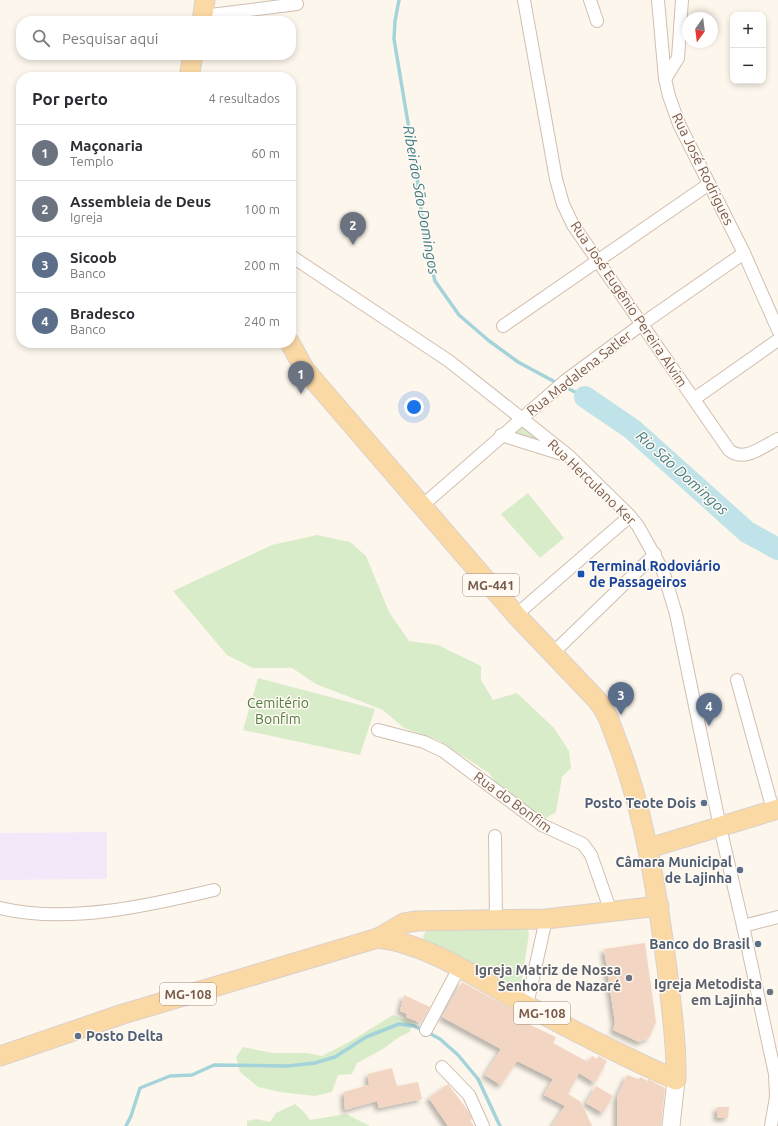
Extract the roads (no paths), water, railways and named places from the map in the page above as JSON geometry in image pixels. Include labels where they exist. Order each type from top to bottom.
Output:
[{"type":"main road","points":[[190,72],[192,60]]},
{"type":"main road","name":"MG-441","points":[[293,348],[305,370],[516,615],[597,700],[606,712],[629,773],[649,848]]},
{"type":"main road","points":[[671,1126],[676,1080],[676,1046],[659,906],[649,848],[776,810]]},
{"type":"main road","name":"MG-108","points":[[0,1056],[146,1007],[378,938],[404,923],[446,920],[546,919],[659,906]]},
{"type":"main road","points":[[404,923],[405,934],[409,944]]},
{"type":"main road","name":"MG-108","points":[[378,938],[409,944],[459,968],[526,1005],[676,1080]]},
{"type":"street","name":"Rua José Eugênio Pereira Alvim","points":[[524,0],[560,192],[573,225],[596,261],[734,454],[745,456],[778,439]]},
{"type":"street","points":[[590,0],[596,21]]},
{"type":"street","name":"Rua José Rodrigues","points":[[658,0],[665,79],[679,124],[744,253],[778,330]]},
{"type":"street","points":[[665,79],[678,58],[682,0]]},
{"type":"street","points":[[203,12],[297,4]]},
{"type":"street","points":[[503,326],[709,184]]},
{"type":"street","name":"Rua Madalena Satler","points":[[422,505],[565,381],[642,324],[744,253]]},
{"type":"street","name":"Rua Herculano Ker","points":[[296,259],[449,360],[569,456],[630,516],[655,554],[670,590],[676,614],[720,827],[744,926],[775,1074],[776,1097],[771,1126]]},
{"type":"street","points":[[694,399],[778,340]]},
{"type":"street","points":[[501,435],[569,456]]},
{"type":"street","points":[[516,615],[630,516]]},
{"type":"street","points":[[553,653],[655,554]]},
{"type":"street","points":[[738,680],[776,810]]},
{"type":"street","name":"Rua do Bonfim","points":[[378,730],[424,742],[443,751],[542,825],[583,844],[591,855],[610,912]]},
{"type":"street","points":[[495,836],[496,920]]},
{"type":"street","points":[[0,908],[35,914],[60,914],[146,906],[214,890]]},
{"type":"street","points":[[744,926],[778,918]]},
{"type":"street","points":[[526,1005],[546,919]]},
{"type":"street","points":[[426,1030],[459,968]]},
{"type":"street","points":[[442,1067],[469,1095],[483,1126]]},
{"type":"waterway","name":"Ribeirão São Domingos","points":[[399,0],[395,21],[394,39],[417,177],[425,241],[435,281],[459,315],[488,340],[518,362],[557,383]]},
{"type":"waterway","name":"Ribeirão São Domingos","points":[[563,386],[585,397]]},
{"type":"waterway","name":"Rio São Domingos","points":[[585,397],[632,429],[747,532],[778,549]]},
{"type":"waterway","points":[[126,1126],[131,1116],[140,1088],[170,1076],[192,1075],[214,1065],[288,1066],[315,1063],[335,1057],[366,1037],[399,1024],[414,1026],[429,1033],[440,1039],[458,1055],[478,1079],[500,1126]]},
{"type":"place","name":"Assembleia de Deus","points":[[353,245]]},
{"type":"place","name":"Maçonaria","points":[[301,394]]},
{"type":"place","name":"Terminal Rodoviário de Passageiros","points":[[581,574]]},
{"type":"place","name":"Sicoob","points":[[621,715]]},
{"type":"place","name":"Bradesco","points":[[709,726]]},
{"type":"place","name":"Posto Teote Dois","points":[[704,803]]},
{"type":"place","name":"Câmara Municipal de Lajinha","points":[[740,870]]},
{"type":"place","name":"Banco do Brasil","points":[[758,944]]},
{"type":"place","name":"Igreja Matriz de Nossa Senhora de Nazaré","points":[[629,978]]},
{"type":"place","name":"Igreja Metodista em Lajinha","points":[[770,992]]},
{"type":"place","name":"Posto Delta","points":[[78,1036]]},
{"type":"park label","name":"Cemitério Bonfim","points":[[278,712]]}]
